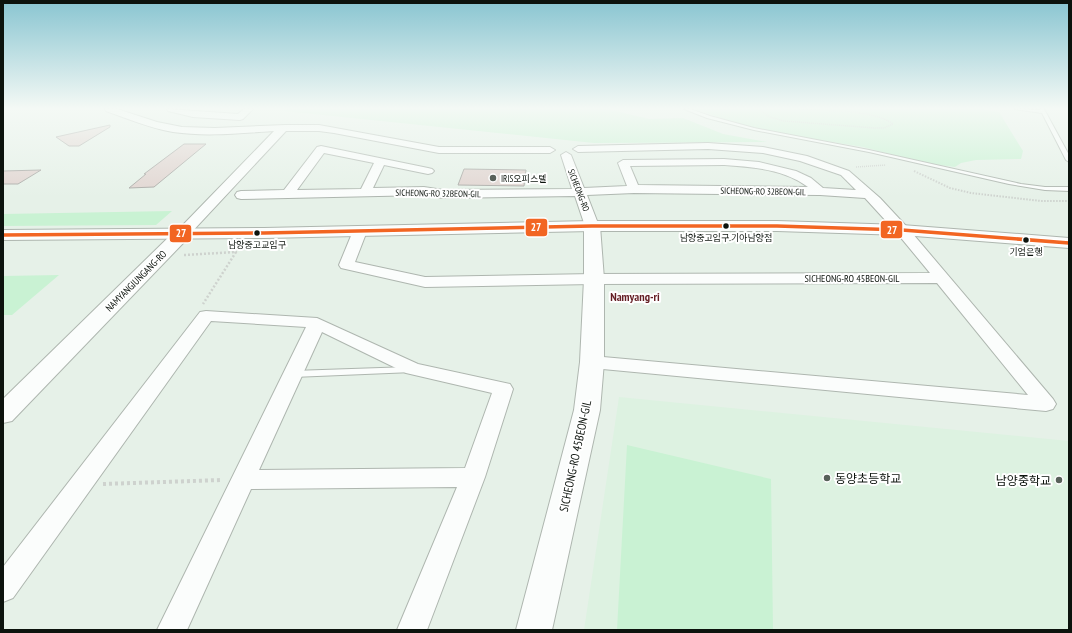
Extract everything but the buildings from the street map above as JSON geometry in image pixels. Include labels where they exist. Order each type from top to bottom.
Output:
[{"type":"main road","name":"SICHEONG-RO","points":[[3,235],[360,231],[592,226],[777,226],[902,230],[1069,243]]},
{"type":"street","name":"NAMYANGJUNGANG-RO","points":[[3,414],[161,256],[272,139]]},
{"type":"street","points":[[379,139],[421,148],[439,150],[550,150],[552,146],[568,148],[708,146],[763,150],[803,158],[845,173],[902,230],[1046,404],[592,362]]},
{"type":"street","name":"SICHEONG-RO","points":[[568,148],[579,191],[592,226]]},
{"type":"street","points":[[288,194],[321,149],[428,171]]},
{"type":"street","points":[[424,192],[428,171],[439,150]]},
{"type":"street","points":[[365,193],[380,161]]},
{"type":"street","name":"SICHEONG-RO 32BEON-GIL","points":[[634,189],[623,163],[736,162],[760,164],[801,178],[820,191]]},
{"type":"street","name":"SICHEONG-RO 32BEON-GIL","points":[[241,195],[424,192],[443,194],[558,193],[634,189],[820,191],[867,194]]},
{"type":"street","name":"SICHEONG-RO 45BEON-GIL","points":[[534,630],[587,410],[592,362],[594,279],[592,226]]},
{"type":"street","name":"SICHEONG-RO 45BEON-GIL","points":[[360,231],[346,265],[354,268],[425,282],[594,279],[942,278]]},
{"type":"street","points":[[3,589],[206,316],[317,323],[413,370],[503,389],[473,477],[412,630]]},
{"type":"street","points":[[172,630],[317,323]]},
{"type":"street","points":[[243,480],[473,477]]},
{"type":"lane","points":[[803,139],[849,147],[1011,183],[1038,188],[1069,189]]},
{"type":"lane","points":[[1058,139],[1069,160]]},
{"type":"lane","points":[[292,374],[413,370]]},
{"type":"path","points":[[852,168],[890,165]]},
{"type":"path","points":[[912,170],[950,188],[970,193],[1041,201],[1069,201]]},
{"type":"path","points":[[161,256],[236,252],[203,302],[206,316]]},
{"type":"path","points":[[81,485],[243,480]]},
{"type":"shaded area","name":"동양초등학교","points":[[619,397],[1069,441],[1069,630],[584,630]]},
{"type":"green space","points":[[551,139],[748,139],[767,142],[594,143]]},
{"type":"green space","points":[[811,139],[1015,139],[1023,151],[1021,159],[976,160],[961,163],[955,167],[924,163],[863,147]]},
{"type":"green space","points":[[172,211],[156,225],[3,226],[3,214]]},
{"type":"green space","points":[[59,275],[12,315],[3,315],[3,276]]},
{"type":"green space","points":[[627,445],[771,479],[773,630],[617,630]]},
{"type":"transit line","name":"27","points":[[3,235],[264,233],[592,226],[777,226],[902,230],[1069,243]]},
{"type":"place","name":"IRIS오피스텔","points":[[493,178]]},
{"type":"place","name":"남양중고입구.기아남양점","points":[[726,226]]},
{"type":"place","name":"남양중고교입구","points":[[257,233]]},
{"type":"place","name":"기업은행","points":[[1026,240]]},
{"type":"place","name":"동양초등학교","points":[[827,478]]},
{"type":"place","name":"남양중학교","points":[[1059,480]]},
{"type":"district","name":"Namyang-ri","points":[[635,296]]}]
